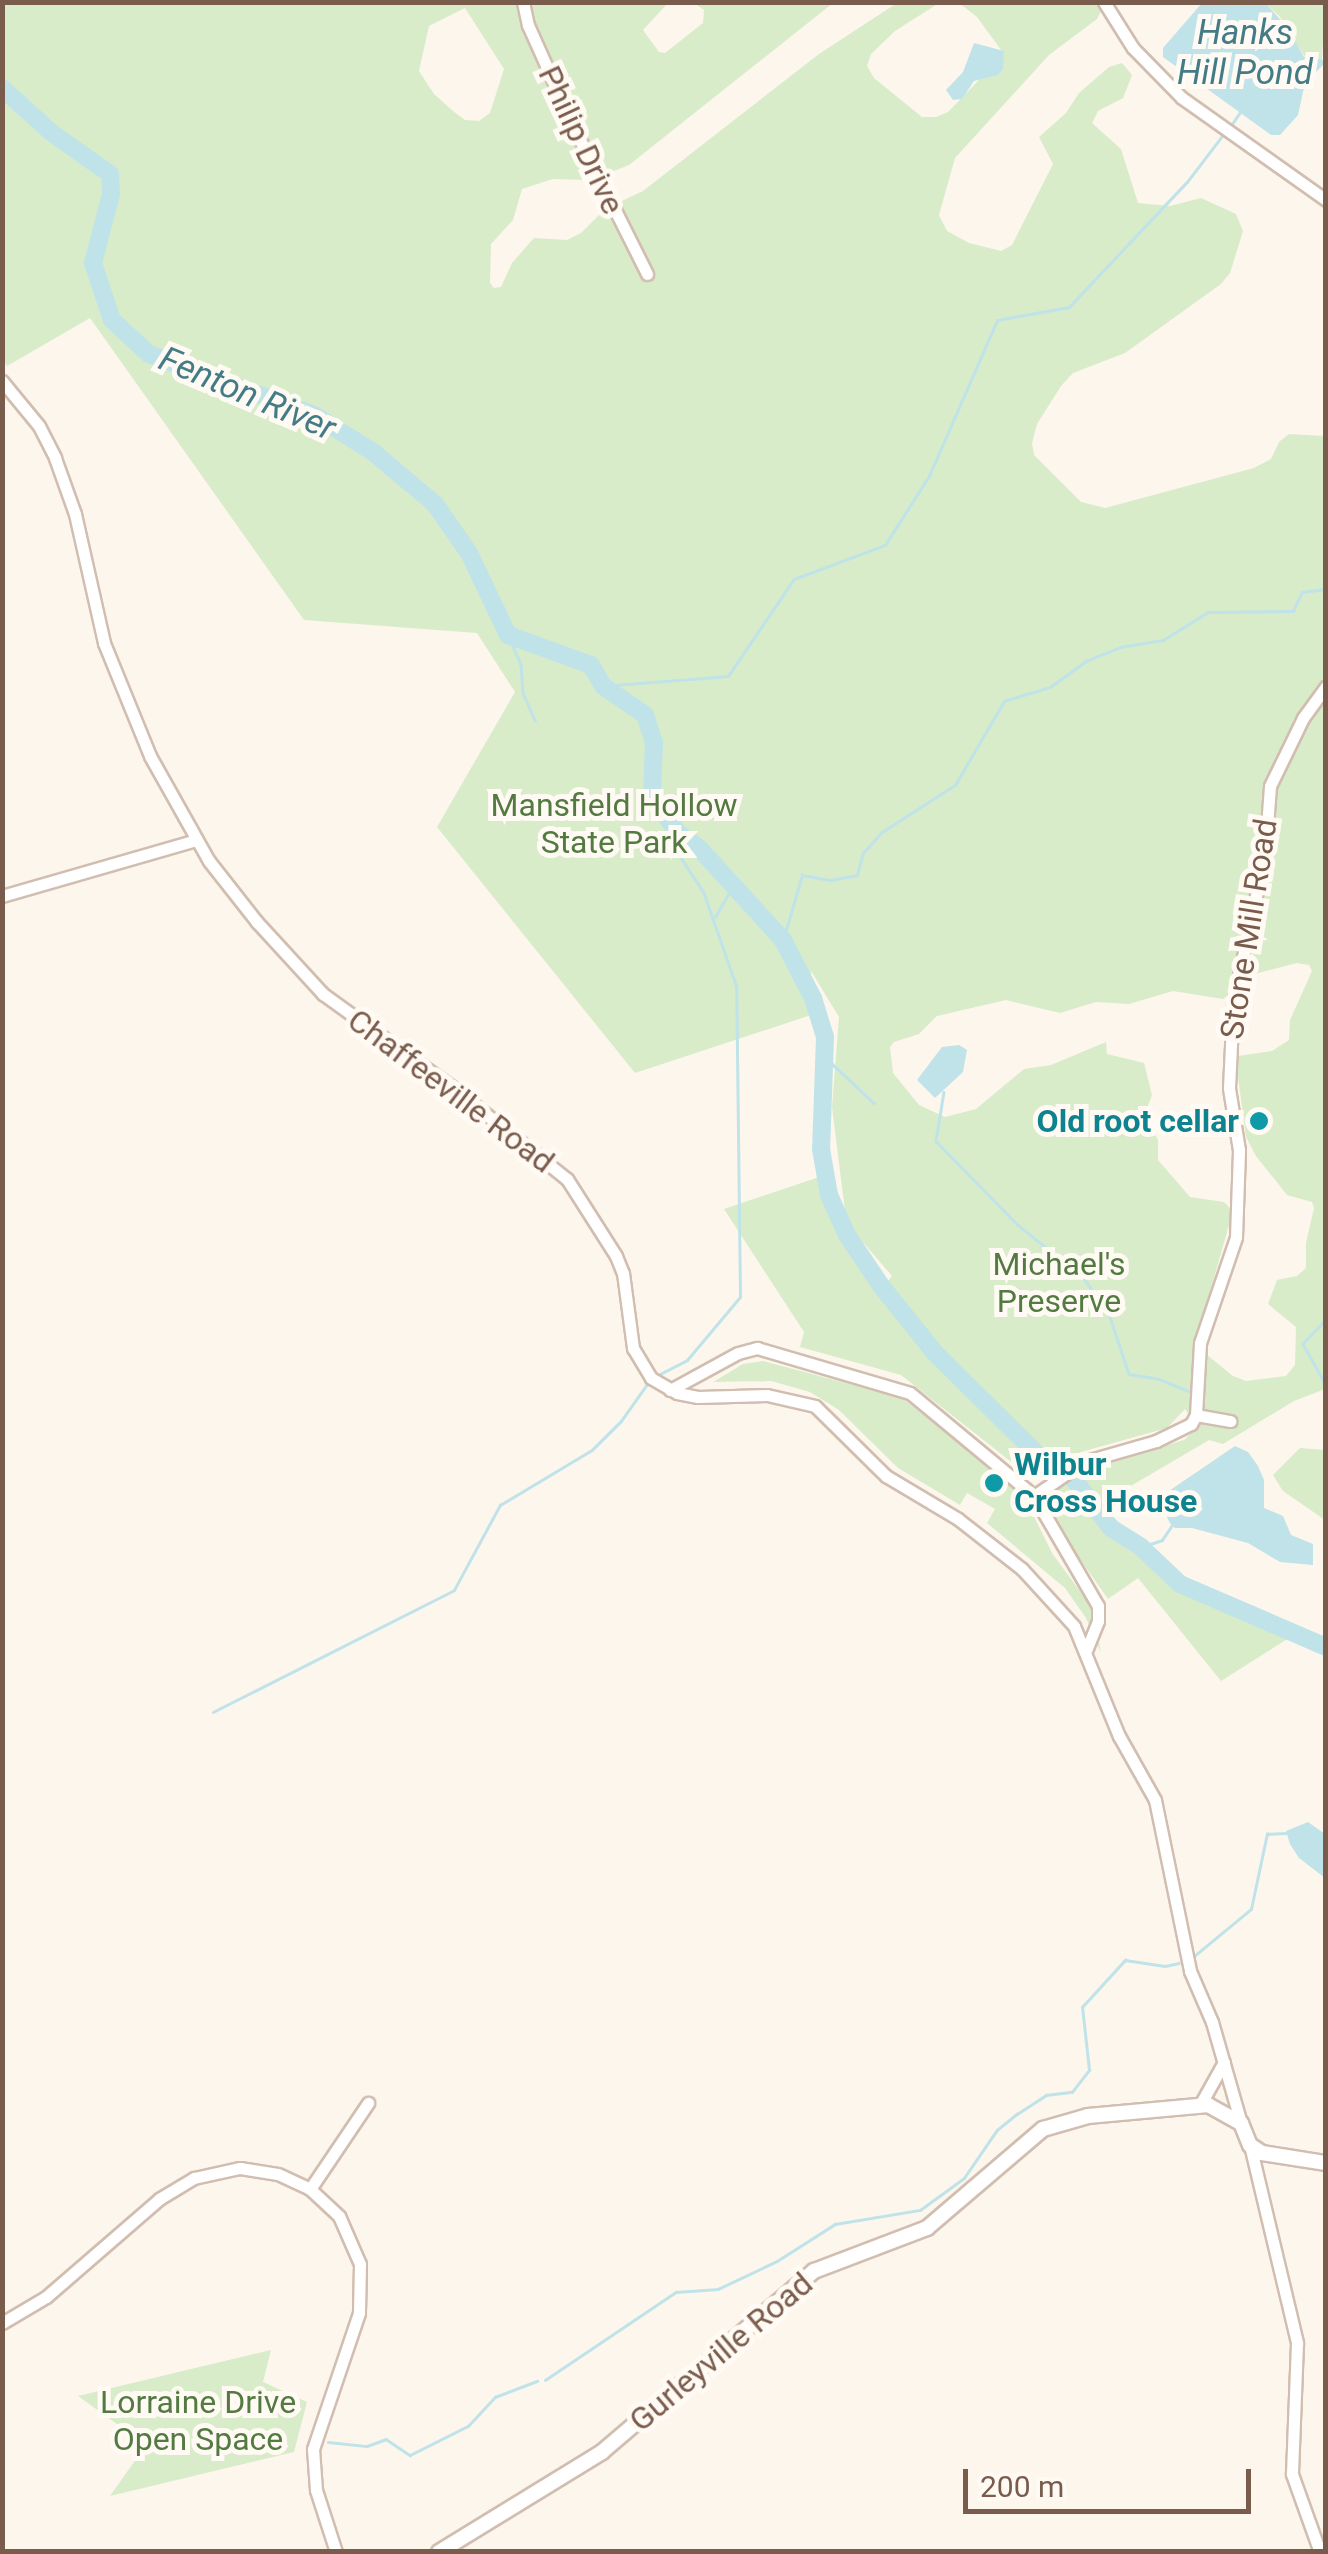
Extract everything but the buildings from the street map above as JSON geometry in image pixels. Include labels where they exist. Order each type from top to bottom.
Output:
[{"type":"street","name":"Philip Drive","points":[[523,2],[528,25],[568,114],[646,274]]},
{"type":"street","points":[[1104,2],[1132,48],[1182,98],[1326,200]]},
{"type":"street","name":"Chaffeeville Road","points":[[2,382],[39,426],[56,458],[75,514],[104,643],[150,756],[196,840],[228,887],[323,994],[468,1099],[567,1179],[606,1237],[623,1273],[633,1348],[651,1378],[670,1390]]},
{"type":"street","name":"Stone Mill Road","points":[[1196,1416],[1200,1343],[1236,1237],[1240,1150],[1229,1058],[1233,1004],[1266,853],[1270,786],[1302,718],[1326,686]]},
{"type":"street","points":[[2,896],[196,840]]},
{"type":"street","points":[[670,1390],[748,1349],[790,1354],[907,1391],[1034,1496],[1096,1600],[1098,1622],[1086,1650]]},
{"type":"street","points":[[670,1390],[698,1397],[784,1396],[814,1406],[886,1476],[958,1519],[1022,1569],[1056,1602],[1086,1650],[1119,1736],[1154,1800],[1190,1970],[1250,2145],[1297,2343],[1292,2474],[1320,2552]]},
{"type":"street","points":[[1034,1496],[1083,1462],[1156,1441],[1191,1424],[1196,1416],[1230,1421]]},
{"type":"street","points":[[1224,2062],[1200,2105],[1222,2110],[1240,2123]]},
{"type":"street","points":[[310,2189],[368,2103]]},
{"type":"street","name":"Gurleyville Road","points":[[439,2552],[602,2452],[814,2271],[927,2228],[1043,2129],[1088,2116],[1152,2114],[1200,2105]]},
{"type":"street","points":[[1250,2145],[1270,2155],[1326,2163]]},
{"type":"street","points":[[2,2323],[46,2298],[159,2199],[194,2178],[240,2168],[278,2174],[310,2189],[338,2216],[360,2264],[359,2313],[313,2449],[316,2490],[336,2552]]},
{"type":"green space","points":[[2,3],[668,3],[643,30],[659,52],[665,53],[703,23],[704,10],[694,3],[833,3],[629,165],[591,180],[553,179],[522,189],[513,220],[491,244],[490,283],[494,288],[501,287],[512,263],[534,238],[567,240],[581,233],[605,209],[643,191],[819,54],[897,3],[939,3],[895,31],[871,54],[867,66],[874,78],[922,117],[936,117],[948,112],[1004,54],[977,17],[959,3],[1100,3],[1103,7],[1097,19],[1049,55],[955,158],[939,215],[947,231],[969,243],[1001,251],[1012,245],[1053,164],[1039,137],[1066,113],[1079,93],[1109,67],[1122,63],[1132,75],[1123,98],[1098,111],[1092,123],[1121,149],[1138,203],[1170,206],[1201,198],[1236,214],[1243,231],[1230,273],[1221,284],[1125,353],[1073,373],[1037,424],[1032,443],[1034,455],[1081,502],[1105,508],[1254,468],[1271,459],[1279,442],[1289,434],[1325,436],[1325,1389],[1294,1401],[1223,1444],[1209,1440],[1100,1504],[1124,1544],[1154,1566],[1241,1612],[1303,1629],[1221,1681],[1138,1578],[1108,1599],[1063,1535],[1051,1506],[1057,1489],[1087,1469],[1184,1440],[1198,1427],[1185,1409],[1167,1428],[1081,1452],[1034,1480],[901,1375],[800,1347],[804,1332],[724,1209],[825,1175],[852,1243],[884,1286],[892,1276],[856,1234],[845,1211],[832,1107],[839,1017],[811,971],[811,1015],[635,1073],[437,827],[515,692],[477,633],[304,620],[90,318],[7,366],[3,361]],"holes":[[[465,8],[504,69],[490,113],[479,121],[465,120],[453,111],[434,94],[419,71],[429,26]],[[1297,963],[1309,965],[1312,971],[1290,1020],[1289,1040],[1272,1051],[1238,1056],[1236,1062],[1246,1137],[1256,1156],[1287,1195],[1312,1202],[1314,1208],[1306,1243],[1306,1268],[1297,1276],[1277,1280],[1268,1304],[1296,1327],[1295,1365],[1286,1376],[1246,1381],[1233,1376],[1201,1350],[1206,1306],[1233,1211],[1224,1202],[1190,1197],[1158,1160],[1158,1140],[1145,1114],[1152,1095],[1144,1063],[1107,1054],[1106,1042],[1051,1065],[1024,1069],[976,1109],[945,1117],[919,1105],[893,1073],[890,1047],[919,1034],[937,1016],[1006,1000],[1060,1013],[1096,1002],[1129,1004],[1173,991],[1223,999],[1258,973]]]},
{"type":"green space","points":[[1266,3],[1325,3],[1322,59],[1305,57],[1280,17]]},
{"type":"green space","points":[[763,1361],[902,1398],[1023,1494],[1052,1553],[1093,1609],[1101,1653],[1086,1618],[1065,1588],[987,1523],[995,1509],[967,1493],[960,1505],[898,1468],[839,1410],[810,1392],[771,1381],[713,1382],[743,1364]]},
{"type":"green space","points":[[1300,1448],[1325,1450],[1325,1520],[1283,1491],[1273,1475]]},
{"type":"green space","name":"Lorraine Drive Open Space","points":[[271,2350],[263,2382],[307,2402],[294,2452],[110,2496],[146,2445],[78,2396]]},
{"type":"water","name":"Hanks Hill Pond","points":[[1202,3],[1266,3],[1290,31],[1304,57],[1322,59],[1324,64],[1305,83],[1298,115],[1280,135],[1271,135],[1163,57],[1163,48]]},
{"type":"water","points":[[974,43],[1004,51],[1003,69],[998,75],[974,81],[962,99],[953,100],[946,90],[963,72]]},
{"type":"water","points":[[959,1045],[967,1050],[963,1072],[935,1098],[917,1080],[942,1047]]},
{"type":"water","points":[[1235,1446],[1248,1452],[1258,1466],[1264,1480],[1264,1508],[1283,1516],[1291,1535],[1313,1544],[1313,1565],[1280,1562],[1248,1543],[1192,1528],[1175,1528],[1170,1523],[1161,1506],[1163,1495]]},
{"type":"water","points":[[1308,1822],[1325,1834],[1325,1878],[1299,1858],[1286,1831]]},
{"type":"waterway","name":"Fenton River","points":[[2,88],[52,133],[110,174],[111,194],[93,263],[112,320],[149,354],[314,415],[373,452],[435,504],[469,553],[508,635],[591,665],[603,686],[645,715],[654,743],[652,796],[678,833],[699,848],[783,940],[813,998],[825,1037],[821,1149],[829,1195],[847,1235],[882,1287],[935,1353],[1039,1456],[1071,1476],[1111,1528],[1141,1547],[1180,1584],[1326,1647]]},
{"type":"waterway","points":[[1232,124],[1240,112]]},
{"type":"waterway","points":[[603,686],[728,676],[794,579],[885,545],[929,476],[997,320],[1069,307],[1187,182],[1222,136]]},
{"type":"waterway","points":[[783,940],[802,875],[830,880],[857,875],[863,853],[882,832],[955,785],[1004,701],[1050,687],[1086,661],[1120,647],[1163,640],[1208,612],[1293,611],[1302,592],[1326,589]]},
{"type":"waterway","points":[[508,635],[521,664],[523,693],[535,720]]},
{"type":"waterway","points":[[656,1376],[687,1360],[740,1297],[736,986],[703,892],[672,845],[678,833]]},
{"type":"waterway","points":[[715,917],[733,886]]},
{"type":"waterway","points":[[826,1058],[874,1103]]},
{"type":"waterway","points":[[944,1092],[936,1141],[1018,1225],[1083,1277],[1109,1314],[1129,1374],[1159,1379],[1191,1392]]},
{"type":"waterway","points":[[1326,1320],[1303,1344],[1326,1385]]},
{"type":"waterway","points":[[213,1712],[454,1590],[500,1505],[592,1450],[621,1421],[650,1380]]},
{"type":"waterway","points":[[1141,1547],[1162,1540],[1172,1525]]},
{"type":"waterway","points":[[1193,1957],[1251,1909],[1267,1834],[1287,1833]]},
{"type":"waterway","points":[[545,2380],[676,2292],[718,2289],[777,2261],[835,2224],[920,2210],[964,2178],[997,2130],[1017,2114],[1046,2095],[1072,2092],[1089,2070],[1082,2007],[1125,1960],[1165,1966],[1179,1963]]},
{"type":"waterway","points":[[328,2442],[367,2446],[386,2439],[410,2455],[468,2426],[495,2397],[537,2381]]},
{"type":"place","name":"Old root cellar","points":[[1259,1121]]},
{"type":"place","name":"Wilbur Cross House","points":[[994,1483]]},
{"type":"park label","name":"Mansfield Hollow State Park","points":[[614,824]]},
{"type":"park label","name":"Michael's Preserve","points":[[1059,1284]]}]
